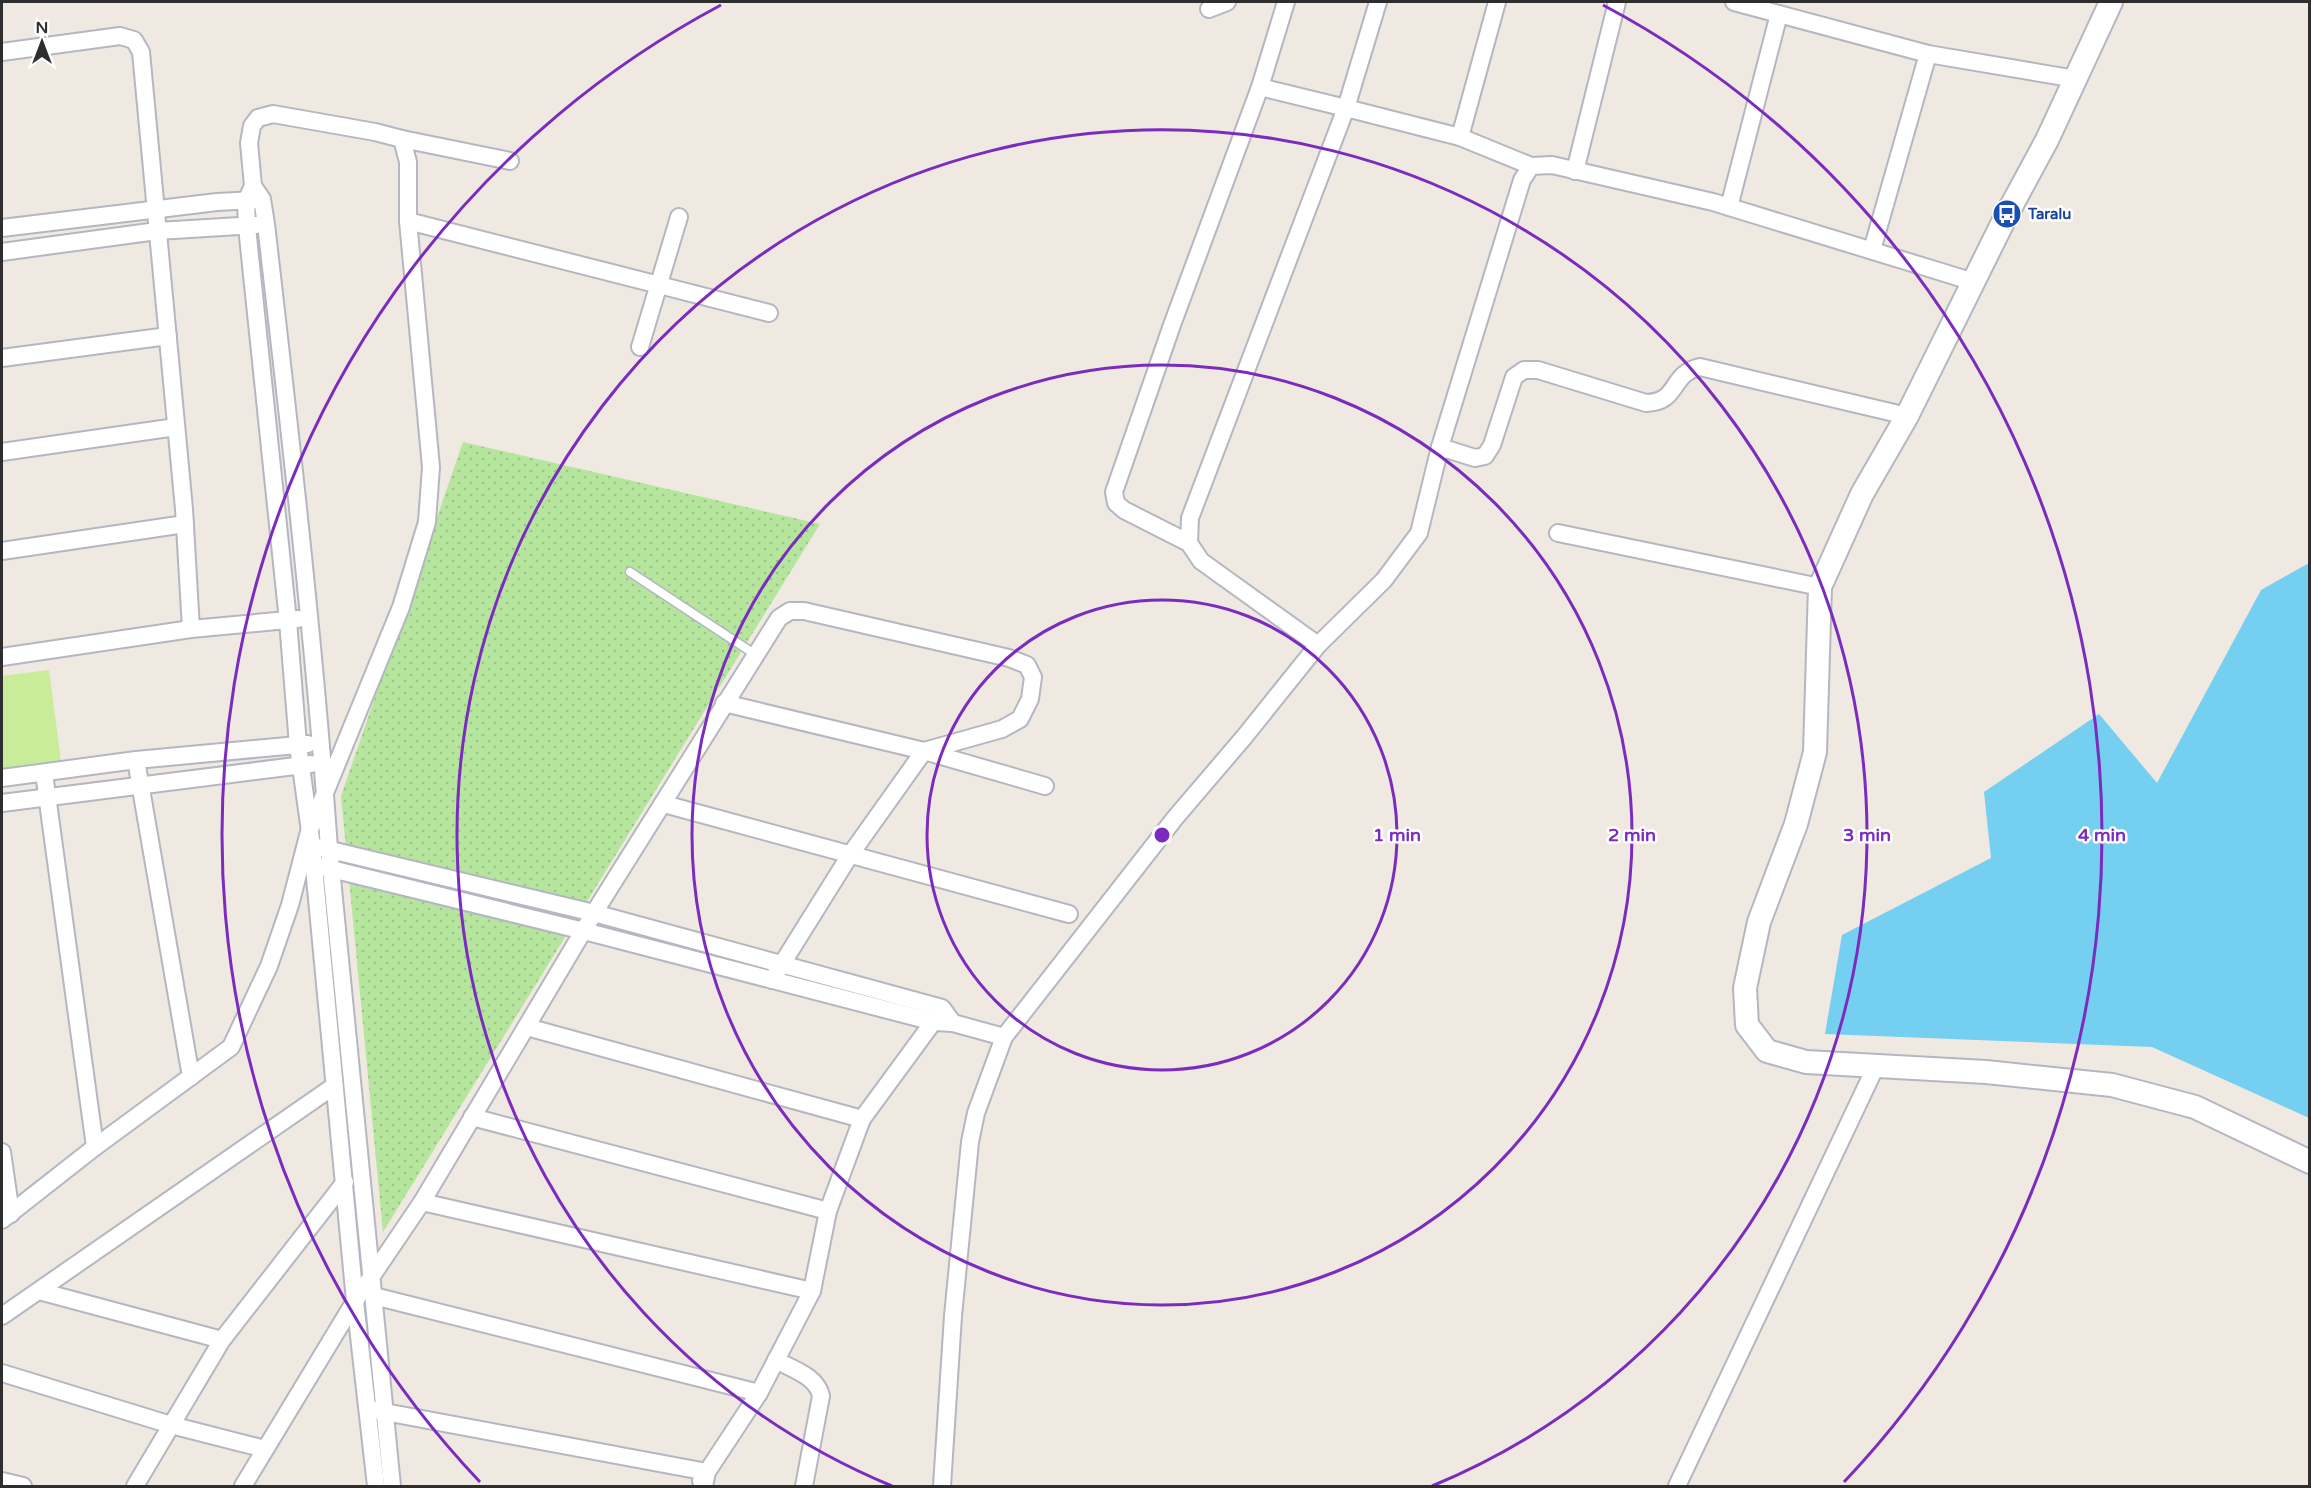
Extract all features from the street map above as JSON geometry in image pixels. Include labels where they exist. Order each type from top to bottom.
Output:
[{"type":"street","points":[[1209,9],[1227,2]]},
{"type":"street","points":[[1286,2],[1260,87],[1172,325],[1114,492],[1116,503],[1124,510],[1189,543],[1202,561],[1318,645]]},
{"type":"street","points":[[1189,543],[1190,518],[1346,108],[1378,2]]},
{"type":"street","points":[[1460,137],[1497,2]]},
{"type":"street","points":[[1575,171],[1617,2]]},
{"type":"street","points":[[1734,2],[1928,54],[2076,79]]},
{"type":"street","points":[[2111,2],[2076,79],[1907,416],[1862,494],[1820,587],[1815,752],[1796,824],[1759,922],[1745,988],[1747,1025],[1767,1051],[1806,1062],[1986,1072],[2112,1085],[2195,1107],[2310,1162]]},
{"type":"street","points":[[1729,207],[1779,14]]},
{"type":"street","points":[[2,52],[120,36],[134,40],[141,52],[185,524],[191,629]]},
{"type":"street","points":[[1872,250],[1928,54]]},
{"type":"street","points":[[1260,87],[1460,137],[1531,166],[1552,165],[1729,207],[1974,282]]},
{"type":"street","points":[[376,1486],[373,1288],[321,763],[310,617],[266,224],[254,195],[249,143],[252,126],[258,118],[273,114],[375,132],[510,161]]},
{"type":"street","points":[[6,1217],[95,1147],[231,1047],[269,966],[325,793],[401,607],[427,522],[431,467],[408,221],[408,162],[402,139]]},
{"type":"street","points":[[942,1486],[953,1317],[970,1142],[976,1113],[1004,1037],[1175,818],[1318,645],[1384,580],[1419,533],[1440,447],[1522,180],[1531,166]]},
{"type":"street","points":[[2,228],[157,210],[254,195]]},
{"type":"street","points":[[254,195],[247,227],[288,621],[300,765],[313,866],[345,1182],[355,1301],[392,1486]]},
{"type":"street","points":[[640,347],[679,217]]},
{"type":"street","points":[[408,221],[769,313]]},
{"type":"street","points":[[2,252],[157,231],[266,224]]},
{"type":"street","points":[[2,358],[168,336]]},
{"type":"street","points":[[1440,447],[1475,458],[1485,456],[1492,445],[1514,377],[1524,370],[1538,370],[1646,403],[1659,403],[1672,393],[1679,378],[1688,370],[1700,367],[1907,416]]},
{"type":"street","points":[[2,452],[176,427]]},
{"type":"street","points":[[2,551],[185,524]]},
{"type":"street","points":[[1558,532],[1820,587]]},
{"type":"street","points":[[243,1486],[355,1301],[373,1288],[594,913],[779,618],[790,611],[804,611],[1009,658],[1027,665],[1033,677],[1032,688],[1030,699],[1020,719],[1002,729],[924,751],[850,855],[772,980]]},
{"type":"street","points":[[2,657],[191,629],[310,617]]},
{"type":"street","points":[[724,703],[924,751],[1045,786]]},
{"type":"street","points":[[2,778],[136,760],[321,742]]},
{"type":"street","points":[[136,760],[191,1077]]},
{"type":"street","points":[[2,803],[321,763]]},
{"type":"street","points":[[44,773],[95,1147]]},
{"type":"street","points":[[664,804],[1069,914]]},
{"type":"street","points":[[310,839],[329,848],[594,913],[781,965],[938,1015],[953,1023],[1004,1037]]},
{"type":"street","points":[[313,866],[331,867],[772,980],[938,1015]]},
{"type":"street","points":[[697,1486],[706,1479],[759,1392],[812,1291],[828,1211],[862,1119],[938,1015]]},
{"type":"street","points":[[527,1027],[862,1119]]},
{"type":"street","points":[[1677,1486],[1876,1066]]},
{"type":"street","points":[[2,1316],[334,1086]]},
{"type":"street","points":[[472,1117],[828,1211]]},
{"type":"street","points":[[2,1152],[6,1217]]},
{"type":"street","points":[[135,1486],[222,1340],[345,1182]]},
{"type":"street","points":[[423,1202],[812,1291]]},
{"type":"street","points":[[373,1288],[759,1392]]},
{"type":"street","points":[[39,1290],[222,1340]]},
{"type":"street","points":[[776,1360],[811,1379],[819,1387],[821,1396],[804,1486]]},
{"type":"street","points":[[2,1373],[171,1425],[265,1449]]},
{"type":"street","points":[[376,1410],[706,1479]]},
{"type":"street","points":[[2,1481],[23,1486]]},
{"type":"lane","points":[[630,572],[756,655]]},
{"type":"green space","points":[[463,442],[820,524],[383,1232],[341,796]]},
{"type":"green space","points":[[49,670],[61,761],[2,768],[2,676]]},
{"type":"water","points":[[2309,563],[2309,1118],[2152,1047],[1825,1034],[1842,935],[1991,858],[1984,792],[2099,714],[2157,783],[2261,590]]},
{"type":"place","name":"Taralu","points":[[2007,214]]}]
